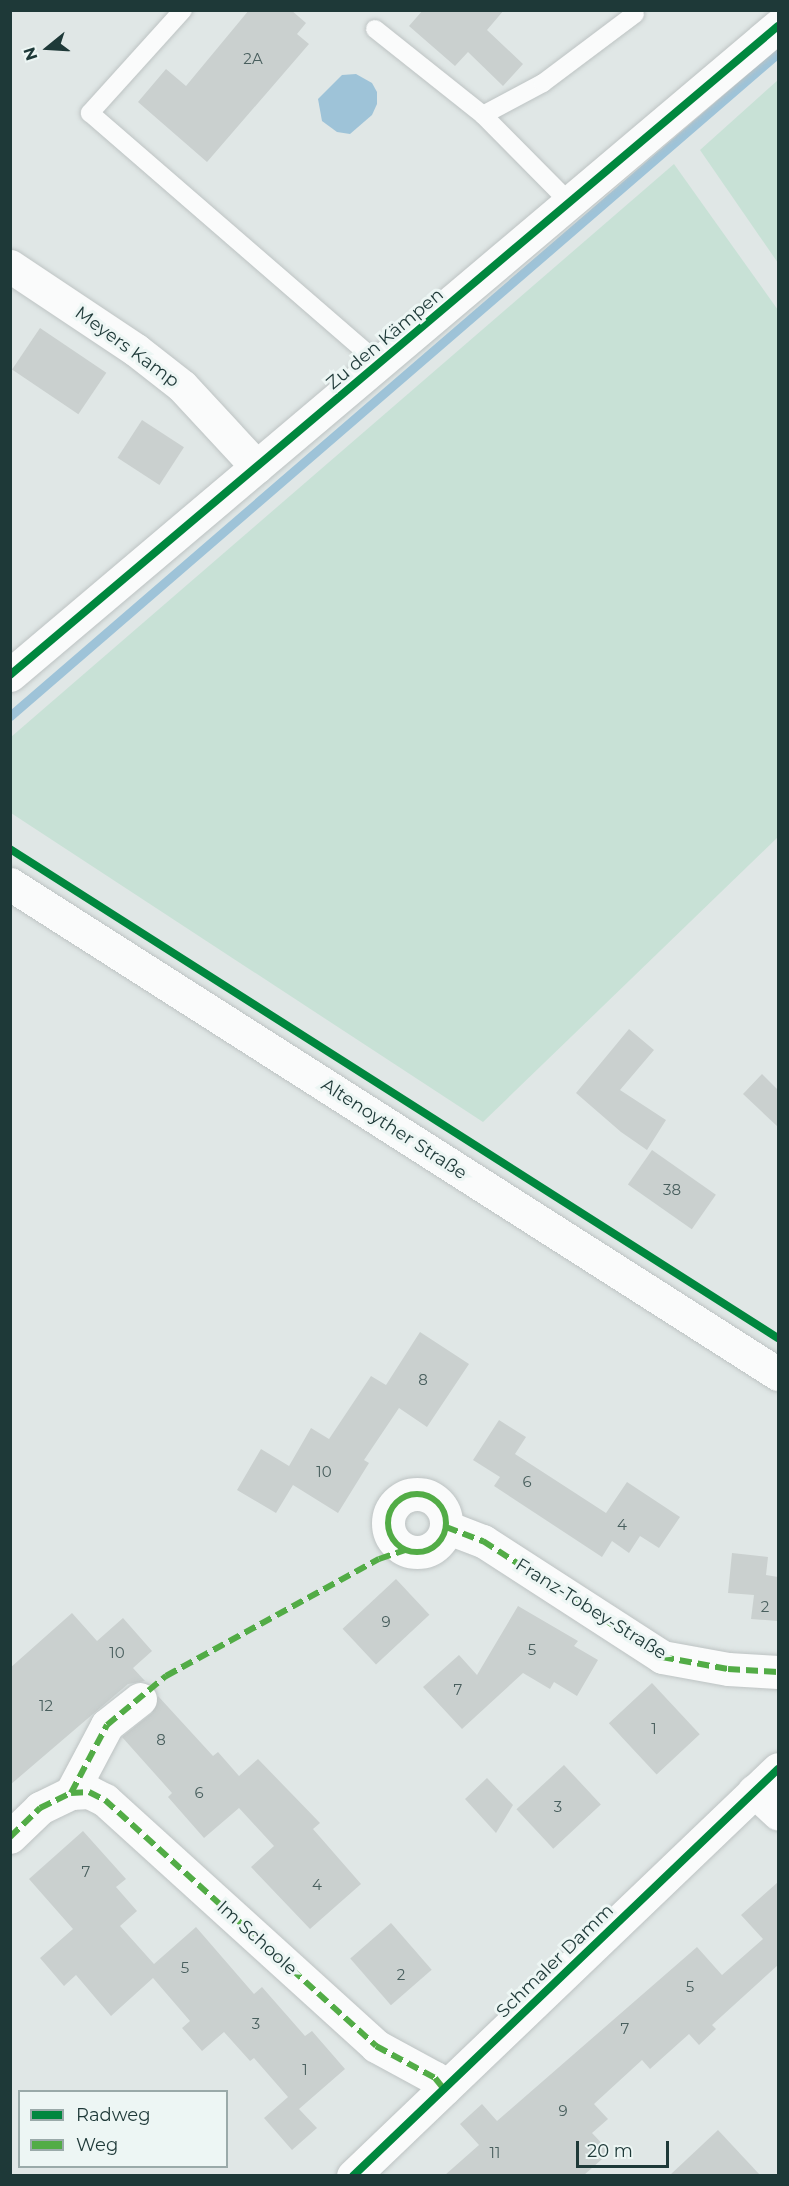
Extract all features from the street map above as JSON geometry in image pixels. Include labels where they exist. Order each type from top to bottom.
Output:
[{"type":"street","name":"Zu den Kämpen","points":[[10,675],[778,26]]},
{"type":"street","name":"Meyers Kamp","points":[[10,266],[136,350],[182,386],[257,467]]},
{"type":"street","name":"Altenoyther Straße","points":[[10,884],[778,1374]]},
{"type":"street","name":"Franz-Tobey-Straße","points":[[446,1527],[483,1541],[662,1657],[728,1669],[778,1672]]},
{"type":"street","points":[[10,1837],[40,1808],[71,1793],[107,1725],[140,1699]]},
{"type":"street","name":"Schmaler Damm","points":[[353,2175],[778,1769]]},
{"type":"street","points":[[754,1791],[778,1813]]},
{"type":"street","name":"Im Schoole","points":[[71,1793],[89,1792],[105,1800],[376,2046],[435,2079],[444,2089]]},
{"type":"lane","points":[[183,10],[90,113],[379,363]]},
{"type":"lane","points":[[483,115],[543,83],[635,14]]},
{"type":"lane","points":[[375,29],[483,115],[570,203]]},
{"type":"green space","points":[[778,80],[778,263],[700,150]]},
{"type":"green space","points":[[674,164],[778,310],[778,837],[483,1122],[11,813],[11,737]]},
{"type":"water","points":[[356,74],[372,83],[377,92],[377,104],[372,115],[350,134],[337,132],[322,121],[318,99],[342,75]]},
{"type":"building","points":[[249,10],[291,10],[306,23],[297,34],[309,44],[207,162],[138,102],[166,69],[186,86]]},
{"type":"building","points":[[423,10],[504,10],[487,30],[523,64],[503,86],[468,52],[455,66],[409,26]]},
{"type":"building","points":[[40,328],[106,373],[78,414],[12,369]]},
{"type":"building","points":[[142,420],[184,447],[159,485],[117,458]]},
{"type":"building","points":[[629,1029],[654,1050],[620,1090],[666,1120],[647,1150],[621,1132],[576,1093]]},
{"type":"building","points":[[762,1074],[778,1090],[778,1127],[743,1094]]},
{"type":"building","points":[[652,1150],[716,1195],[692,1229],[628,1184]]},
{"type":"building","points":[[420,1332],[469,1364],[427,1427],[399,1408],[364,1460],[369,1463],[338,1513],[293,1485],[276,1513],[237,1490],[261,1449],[289,1466],[311,1428],[329,1439],[371,1376],[386,1385]]},
{"type":"building","points":[[499,1420],[526,1437],[515,1454],[606,1513],[627,1482],[680,1517],[659,1548],[640,1536],[629,1553],[612,1541],[602,1557],[494,1486],[500,1477],[473,1460]]},
{"type":"building","points":[[732,1553],[768,1557],[766,1575],[778,1577],[778,1621],[751,1619],[754,1595],[728,1593]]},
{"type":"building","points":[[396,1579],[429,1615],[376,1665],[343,1629]]},
{"type":"building","points":[[518,1606],[578,1641],[574,1646],[598,1660],[577,1696],[554,1682],[550,1689],[523,1673],[462,1729],[423,1687],[459,1655],[477,1675]]},
{"type":"building","points":[[72,1613],[97,1641],[123,1618],[152,1651],[133,1668],[145,1681],[128,1684],[10,1785],[10,1668]]},
{"type":"building","points":[[652,1683],[700,1734],[657,1774],[609,1723]]},
{"type":"building","points":[[158,1696],[213,1756],[218,1752],[239,1776],[258,1759],[320,1823],[313,1829],[361,1884],[310,1929],[251,1867],[274,1846],[239,1808],[204,1838],[168,1797],[172,1793],[122,1737],[152,1713]]},
{"type":"building","points":[[564,1765],[601,1804],[553,1849],[516,1809]]},
{"type":"building","points":[[487,1778],[513,1805],[496,1833],[465,1799]]},
{"type":"building","points":[[83,1831],[126,1879],[116,1887],[137,1911],[120,1926],[154,1964],[196,1927],[254,1994],[262,1987],[305,2036],[312,2031],[345,2069],[299,2109],[317,2128],[292,2150],[264,2118],[288,2097],[254,2058],[250,2061],[224,2032],[202,2051],[182,2028],[190,2021],[153,1978],[111,2016],[76,1975],[64,1986],[40,1958],[73,1929],[29,1879]]},
{"type":"building","points":[[778,1882],[778,1965],[712,2025],[716,2029],[699,2045],[689,2034],[650,2069],[642,2060],[594,2104],[608,2119],[592,2133],[610,2152],[584,2175],[445,2175],[479,2145],[460,2124],[482,2104],[497,2121],[697,1947],[722,1975],[763,1939],[741,1915]]},
{"type":"building","points":[[391,1923],[432,1970],[391,2005],[350,1958]]},
{"type":"building","points":[[718,2130],[760,2175],[670,2175]]},
{"type":"waterway","points":[[10,716],[778,53]]},
{"type":"marked path","points":[[417,1494],[428,1496],[441,1507],[446,1523],[444,1534],[433,1547],[417,1552],[406,1550],[393,1539],[388,1523],[390,1512],[401,1499],[417,1494]]},
{"type":"marked path","points":[[446,1527],[483,1541],[662,1657],[728,1669],[778,1672]]},
{"type":"marked path","points":[[71,1793],[107,1725],[166,1676],[379,1559],[405,1550]]},
{"type":"marked path","points":[[10,1837],[40,1808],[71,1793],[89,1792],[105,1800],[376,2046],[435,2078],[444,2089]]},
{"type":"cycle path","points":[[10,675],[778,26]]},
{"type":"cycle path","points":[[10,849],[778,1338]]},
{"type":"cycle path","points":[[353,2176],[778,1769]]}]
